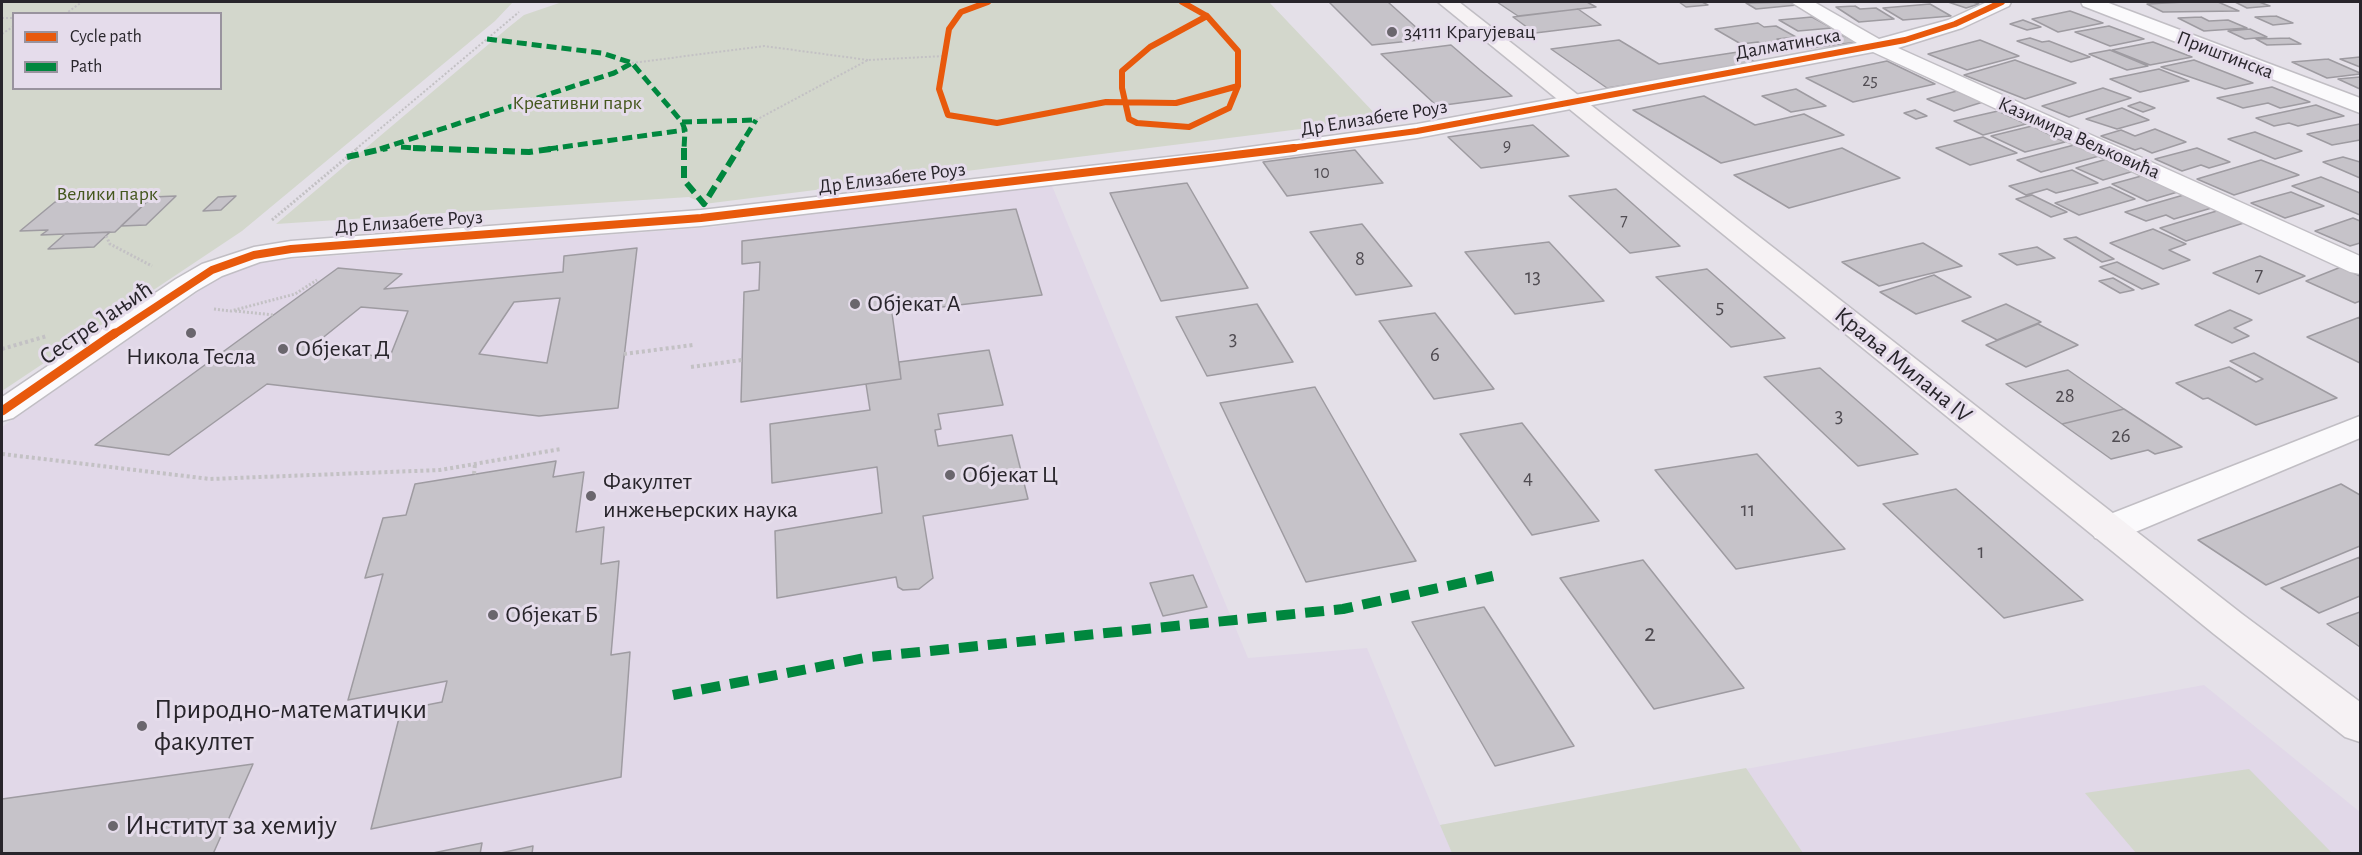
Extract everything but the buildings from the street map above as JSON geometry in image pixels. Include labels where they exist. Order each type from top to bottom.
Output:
[{"type":"main road","name":"Краља Милана IV","points":[[1448,2],[1575,101],[2108,529],[2361,725]]},
{"type":"street","name":"Казимира Вељковића","points":[[1801,2],[1877,46],[2361,266]]},
{"type":"street","name":"Далматинска","points":[[1575,101],[1877,46],[1955,24],[2002,2]]},
{"type":"street","name":"Приштинска","points":[[2090,2],[2361,106]]},
{"type":"street","name":"Др Елизабете Роуз","points":[[212,270],[236,260],[272,251],[701,218],[1202,161],[1417,131],[1575,101]]},
{"type":"street","name":"Сестре Јањић","points":[[2,411],[186,285],[212,270]]},
{"type":"street","points":[[2108,529],[2361,426]]},
{"type":"path","points":[[68,12],[82,2]]},
{"type":"path","points":[[266,225],[519,12]]},
{"type":"path","points":[[632,63],[764,46],[868,60],[945,52],[942,67]]},
{"type":"path","points":[[756,120],[868,60]]},
{"type":"path","points":[[106,236],[110,244],[186,285]]},
{"type":"path","points":[[231,311],[296,294],[371,243]]},
{"type":"path","points":[[211,308],[274,315]]},
{"type":"path","points":[[624,354],[693,345]]},
{"type":"path","points":[[691,367],[742,360]]},
{"type":"path","points":[[2,454],[210,479],[440,470],[561,449]]},
{"type":"path","points":[[474,474],[476,464]]},
{"type":"shaded area","name":"Факултет инжењерских наука","points":[[1050,181],[1248,658],[1367,648],[1440,825],[2204,685],[2360,812],[2360,853],[2,853],[2,427],[240,263],[713,227]]},
{"type":"green space","name":"Велики парк","points":[[2,2],[513,2],[495,21],[242,231],[2,391]]},
{"type":"green space","name":"Креативни парк","points":[[562,2],[1269,2],[1380,119],[704,204],[689,197],[276,224],[524,15]]},
{"type":"green space","points":[[1746,768],[1803,853],[1452,853],[1440,825]]},
{"type":"green space","points":[[2249,769],[2332,853],[2136,853],[2085,793]]},
{"type":"marked path","points":[[487,39],[602,53],[632,63],[682,122],[685,130],[682,172],[684,180],[704,204],[756,120]]},
{"type":"marked path","points":[[347,157],[395,146],[614,73],[632,63]]},
{"type":"marked path","points":[[682,122],[756,120]]},
{"type":"marked path","points":[[401,147],[453,151],[529,152],[685,130]]},
{"type":"marked path","points":[[673,695],[870,657],[1343,609],[1493,576]]},
{"type":"cycle path","points":[[988,2],[961,12],[949,29],[939,89],[948,115],[997,123],[1106,102],[1176,103],[1238,86],[1238,51],[1207,16],[1182,2]]},
{"type":"cycle path","points":[[2,411],[186,285],[212,270],[254,255],[291,249],[701,218],[1213,159],[1417,131],[1905,40],[1955,24],[2002,2]]},
{"type":"cycle path","points":[[1207,16],[1150,47],[1122,71],[1122,88],[1129,119],[1137,123],[1189,127],[1229,108],[1238,86]]},
{"type":"place","name":"34111 Крагујевац","points":[[1392,32]]},
{"type":"place","name":"Објекат А","points":[[855,304]]},
{"type":"place","name":"Никола Тесла","points":[[191,333]]},
{"type":"place","name":"Објекат Д","points":[[283,349]]},
{"type":"place","name":"Објекат Ц","points":[[950,475]]},
{"type":"place","name":"Факултет инжењерских наука","points":[[591,496]]},
{"type":"place","name":"Објекат Б","points":[[493,615]]},
{"type":"place","name":"Природно-математички факултет","points":[[142,726]]},
{"type":"place","name":"Институт за хемију","points":[[113,826]]}]
